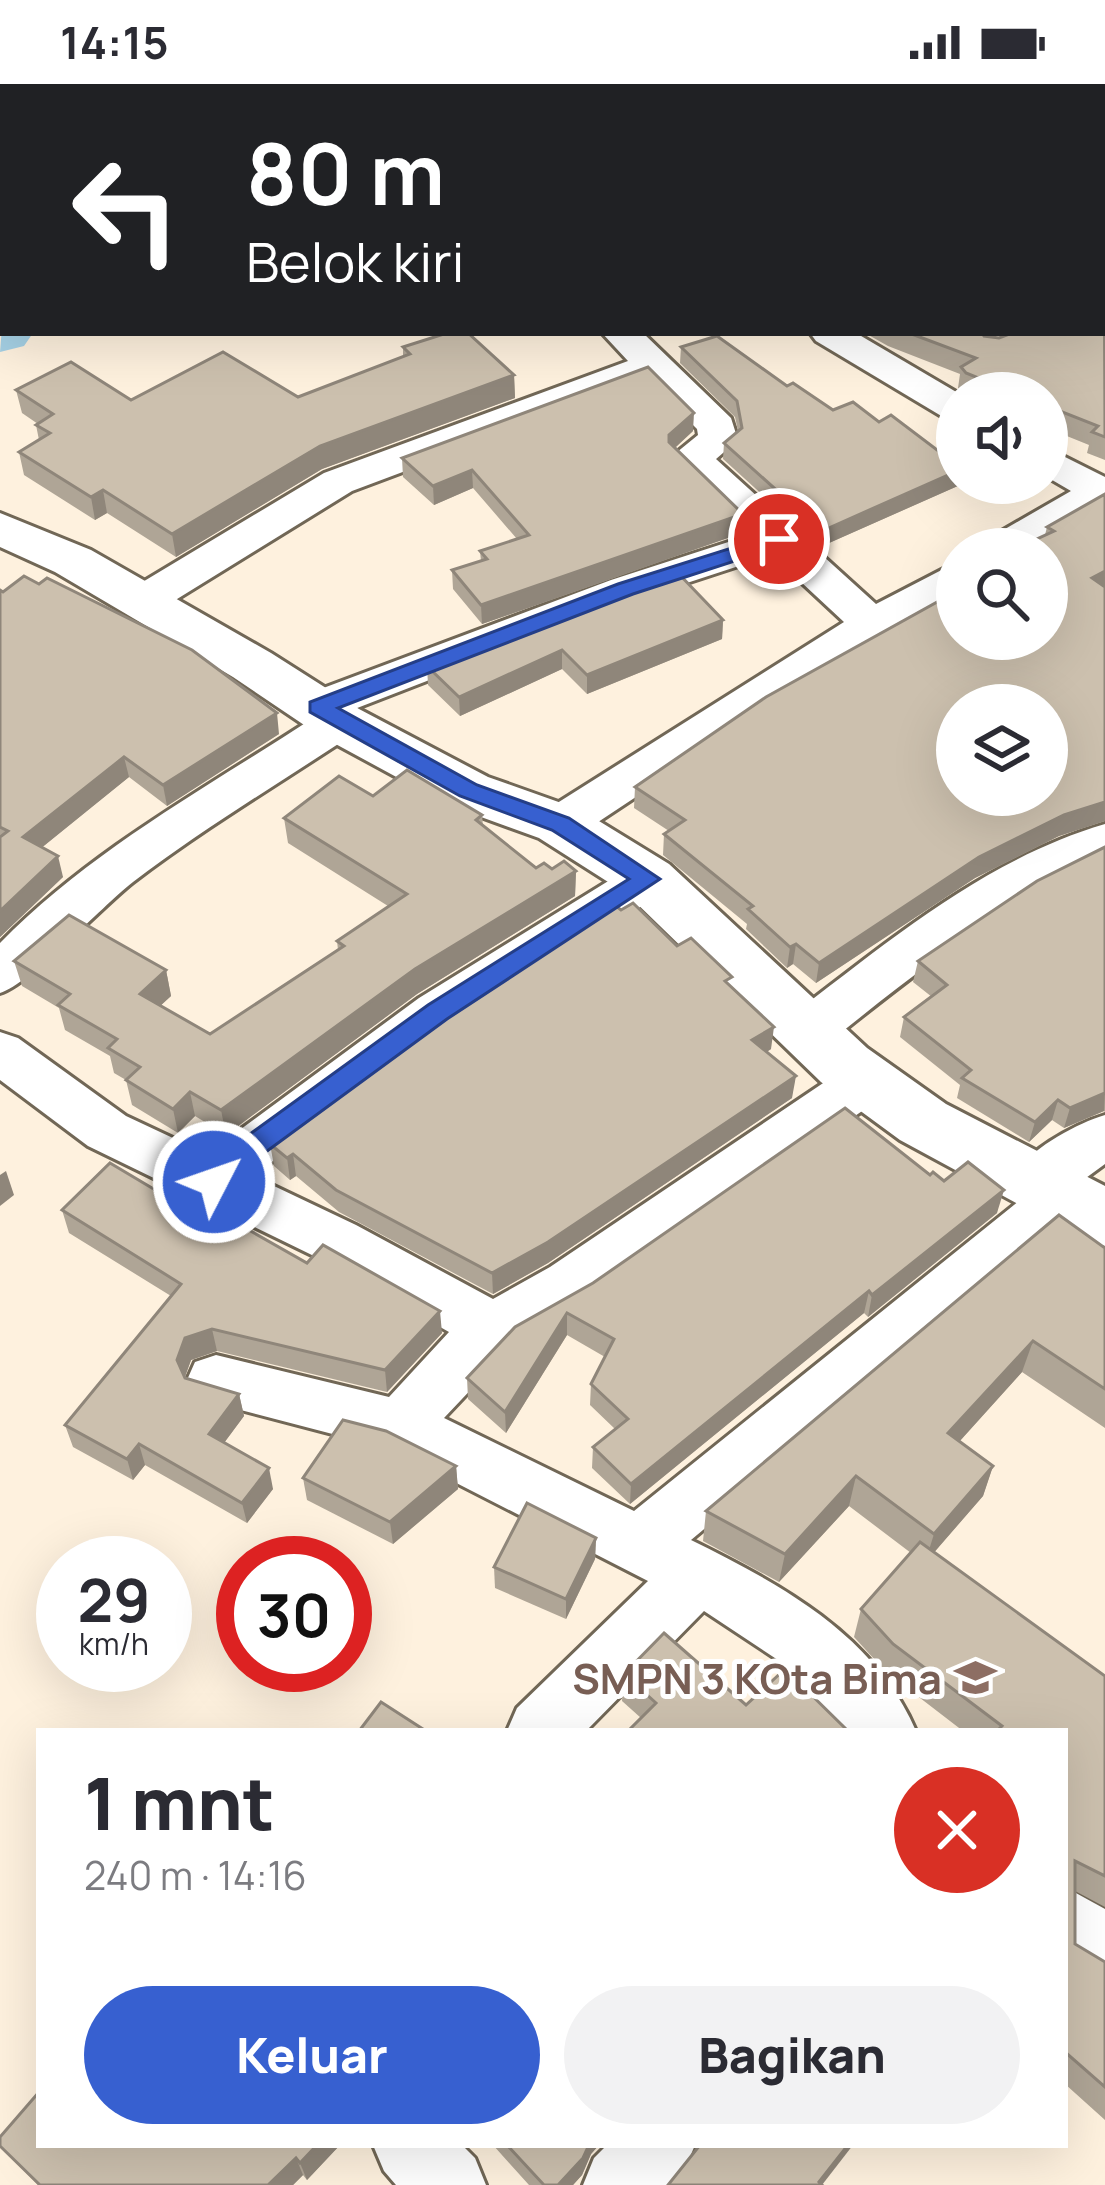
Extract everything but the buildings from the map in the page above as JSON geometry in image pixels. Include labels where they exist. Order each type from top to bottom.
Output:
[{"type":"highway","points":[[0,528],[73,561],[329,715],[468,790],[560,824],[648,879],[806,1032],[866,1082],[923,1122],[1067,1200]]},
{"type":"street","points":[[624,336],[716,426],[718,440],[691,457],[873,625]]},
{"type":"street","points":[[834,336],[936,397]]},
{"type":"street","points":[[141,602],[338,482],[655,364]]},
{"type":"street","points":[[1068,471],[1103,490]]},
{"type":"street","points":[[1037,528],[1103,490]]},
{"type":"street","points":[[0,974],[38,932],[329,715],[626,589],[779,539]]},
{"type":"street","points":[[560,824],[828,649],[936,588]]},
{"type":"street","points":[[806,1032],[954,918],[1027,873],[1105,841]]},
{"type":"street","points":[[214,1182],[238,1157],[437,1012],[648,879]]},
{"type":"street","points":[[0,1052],[107,1131],[336,1241],[493,1328]]},
{"type":"street","points":[[402,1426],[442,1376],[493,1328],[570,1284],[866,1082]]},
{"type":"street","points":[[639,1545],[1067,1200],[1105,1136]]},
{"type":"street","points":[[216,1380],[402,1426],[698,1575],[825,1654],[863,1697],[882,1728]]},
{"type":"street","points":[[543,1728],[698,1575]]},
{"type":"street","points":[[1068,1924],[1105,1953]]},
{"type":"street","points":[[413,2148],[448,2185]]},
{"type":"street","points":[[621,2185],[655,2148]]},
{"type":"place","name":"SMPN 3 KOta Bima","points":[[976,1678]]},
{"type":"route","points":[[214,1182],[238,1157],[437,1012],[648,879],[560,824],[468,790],[318,707],[626,589],[779,539]]}]
